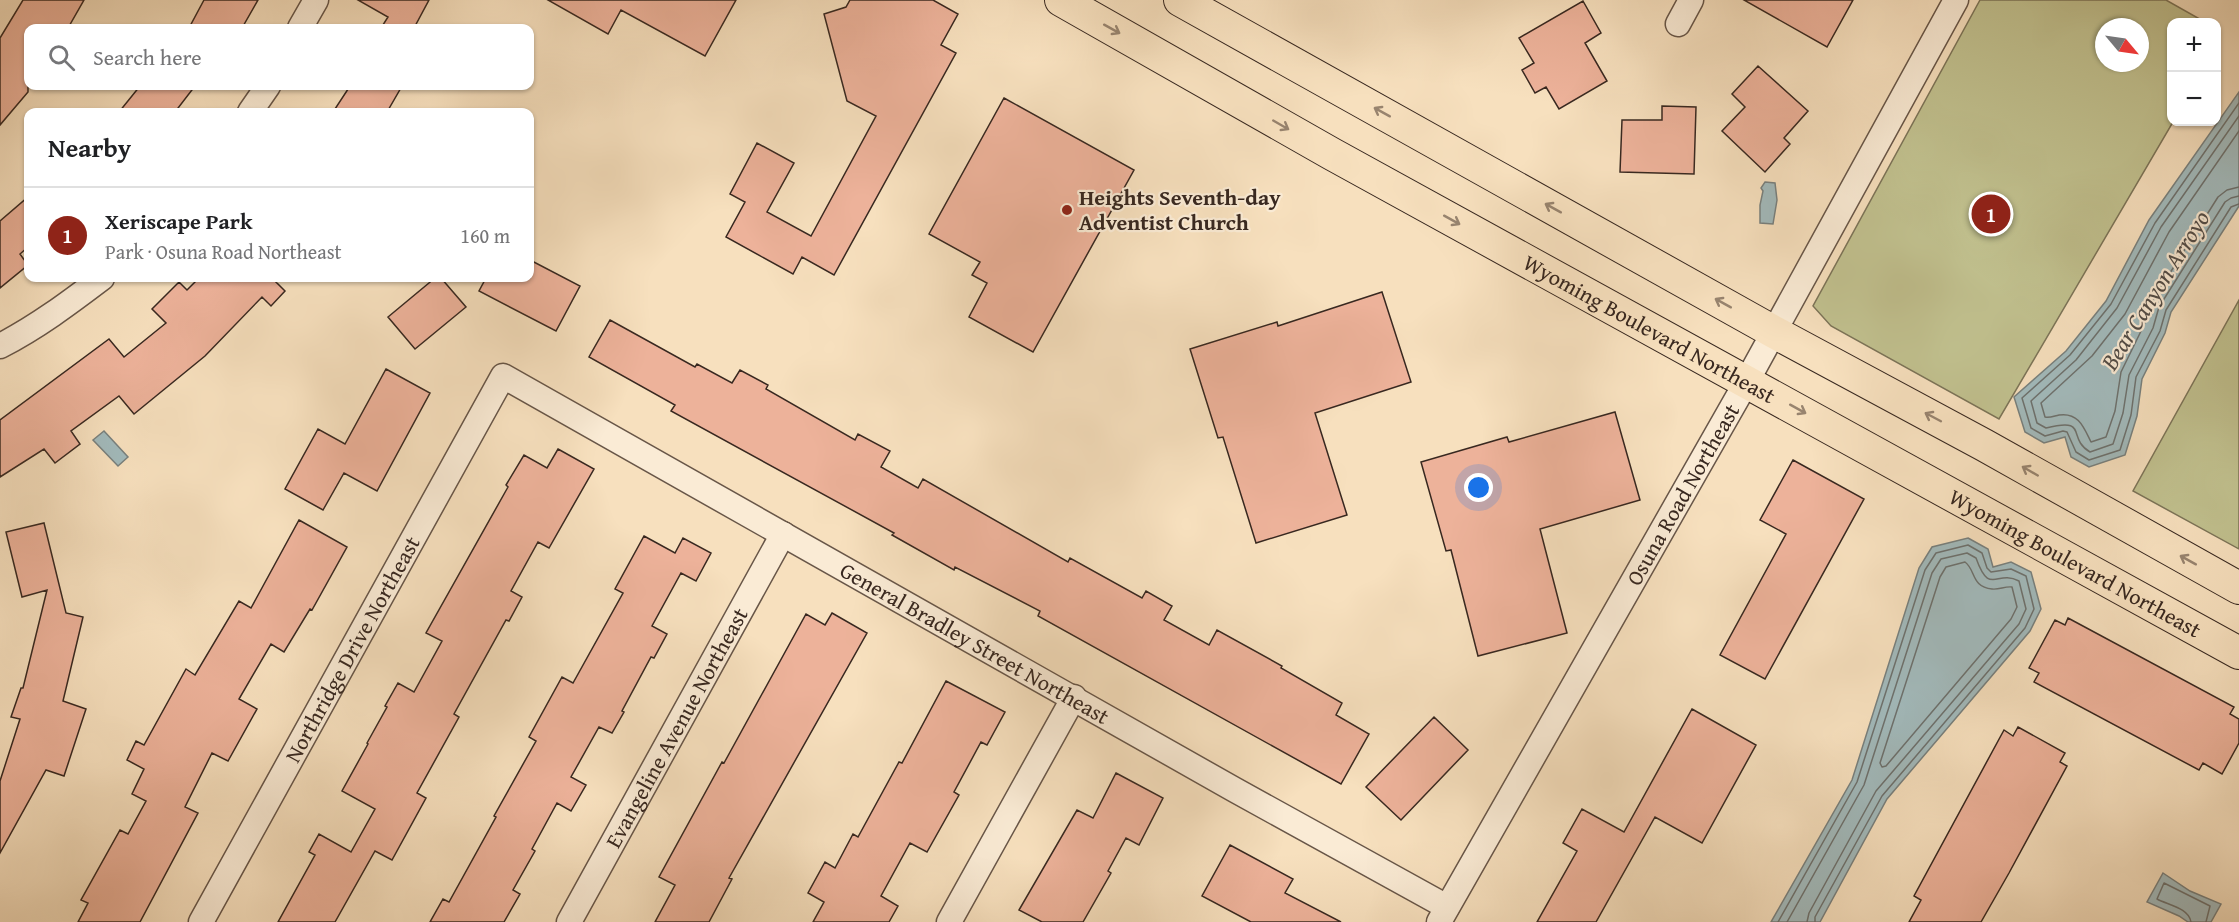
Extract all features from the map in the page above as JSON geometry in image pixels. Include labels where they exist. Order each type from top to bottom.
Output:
[{"type":"main road","name":"Wyoming Boulevard Northeast","points":[[1061,0],[1332,154],[2045,544],[2239,653]]},
{"type":"main road","points":[[1180,0],[1774,332],[1984,445],[2239,588]]},
{"type":"street","points":[[302,24],[316,0]]},
{"type":"street","points":[[1678,24],[1691,0]]},
{"type":"street","name":"Osuna Road Northeast","points":[[1443,914],[1747,381],[1956,0]]},
{"type":"street","points":[[253,108],[265,90]]},
{"type":"street","points":[[0,346],[26,332],[96,282]]},
{"type":"street","name":"General Bradley Street Northeast","points":[[502,376],[1235,790],[1443,914]]},
{"type":"street","name":"Northridge Drive Northeast","points":[[201,922],[502,376]]},
{"type":"street","name":"Evangeline Avenue Northeast","points":[[569,922],[783,534]]},
{"type":"street","points":[[949,922],[1074,698]]},
{"type":"green space","points":[[1980,0],[2166,0],[2198,18],[2167,18],[2167,126],[2171,126],[1999,419],[1831,326],[1813,306]]},
{"type":"green space","points":[[2239,300],[2239,549],[2133,491]]},
{"type":"water","name":"Bear Canyon Arroyo","points":[[2239,92],[2239,206],[2171,312],[2165,333],[2142,379],[2137,416],[2125,455],[2089,467],[2071,457],[2065,437],[2044,443],[2025,432],[2014,397],[2066,351],[2106,301],[2149,220],[2215,126],[2221,126],[2221,118]]},
{"type":"water","points":[[1765,182],[1775,183],[1777,200],[1773,224],[1760,223],[1763,191],[1761,188]]},
{"type":"water","points":[[104,431],[128,457],[118,466],[93,440]]},
{"type":"water","points":[[1968,538],[1988,549],[1993,567],[2011,562],[2031,572],[2041,609],[2030,631],[1887,799],[1820,922],[1771,922],[1852,780],[1919,568],[1932,547]]},
{"type":"water","points":[[2163,873],[2190,891],[2221,904],[2211,922],[2188,922],[2147,902]]},
{"type":"building","points":[[23,0],[84,0],[70,24],[24,24],[24,90],[28,92],[0,125],[0,38]]},
{"type":"building","points":[[204,0],[258,0],[244,24],[191,24]]},
{"type":"building","points":[[358,0],[429,0],[416,24],[384,24],[388,17]]},
{"type":"building","points":[[548,0],[736,0],[705,56],[621,10],[608,34]]},
{"type":"building","points":[[850,0],[933,0],[958,14],[941,45],[956,53],[834,275],[802,257],[793,274],[726,237],[745,202],[730,194],[757,143],[794,163],[767,212],[811,236],[876,116],[847,101],[824,14],[846,7]]},
{"type":"building","points":[[1744,0],[1853,0],[1827,47]]},
{"type":"building","points":[[1583,1],[1601,33],[1585,43],[1607,81],[1559,109],[1546,87],[1535,93],[1522,70],[1534,63],[1519,38]]},
{"type":"building","points":[[1758,66],[1808,111],[1784,138],[1790,144],[1765,172],[1722,131],[1745,107],[1732,94]]},
{"type":"building","points":[[137,90],[192,90],[178,108],[122,108]]},
{"type":"building","points":[[347,90],[400,90],[389,108],[336,108]]},
{"type":"building","points":[[1004,98],[1134,170],[1033,352],[969,317],[987,283],[972,275],[980,262],[929,234]]},
{"type":"building","points":[[1662,106],[1696,107],[1694,174],[1620,172],[1622,120],[1662,120]]},
{"type":"building","points":[[24,200],[24,250],[20,254],[24,260],[24,268],[0,288],[0,221]]},
{"type":"building","points":[[534,262],[580,286],[556,331],[479,291],[484,282],[534,282]]},
{"type":"building","points":[[179,282],[187,290],[195,282],[276,282],[285,291],[271,306],[262,297],[205,356],[134,414],[119,396],[71,431],[80,444],[55,463],[44,449],[0,477],[0,420],[109,339],[124,357],[166,323],[152,309]]},
{"type":"building","points":[[430,282],[444,282],[466,307],[415,349],[388,317]]},
{"type":"building","points":[[1382,292],[1411,382],[1315,413],[1347,515],[1256,543],[1223,437],[1218,438],[1190,349],[1277,322],[1278,326]]},
{"type":"building","points":[[610,320],[695,367],[697,364],[732,383],[740,370],[768,385],[766,389],[855,440],[858,434],[890,451],[881,467],[918,488],[923,479],[1068,562],[1070,558],[1142,598],[1146,591],[1172,606],[1164,620],[1209,645],[1217,630],[1342,703],[1336,715],[1369,734],[1341,784],[1038,616],[1040,611],[955,567],[954,570],[892,535],[894,533],[671,411],[675,405],[589,357]]},
{"type":"building","points":[[386,369],[430,393],[377,491],[344,473],[323,510],[285,489],[318,429],[345,444]]},
{"type":"building","points":[[1615,412],[1640,500],[1540,529],[1567,633],[1478,656],[1451,550],[1446,551],[1421,462],[1507,437],[1509,442]]},
{"type":"building","points":[[558,449],[594,469],[549,548],[538,542],[511,591],[522,597],[509,621],[506,620],[454,714],[459,717],[417,793],[426,798],[392,860],[375,851],[335,922],[278,922],[315,855],[309,852],[319,834],[351,852],[375,809],[342,791],[387,707],[385,706],[398,683],[414,692],[442,641],[426,633],[524,455],[547,468]]},
{"type":"building","points":[[1793,460],[1864,499],[1765,679],[1720,655],[1786,534],[1760,520]]},
{"type":"building","points":[[299,520],[347,547],[312,610],[310,609],[284,652],[271,644],[239,699],[257,709],[228,761],[212,753],[185,807],[198,813],[140,922],[78,922],[88,903],[81,900],[120,830],[128,834],[146,801],[132,794],[144,769],[127,760],[136,741],[144,745],[186,669],[195,675],[239,601],[251,608]]},
{"type":"building","points":[[44,523],[66,613],[83,617],[63,701],[86,709],[64,776],[46,770],[0,853],[0,781],[20,719],[11,717],[21,688],[23,688],[47,590],[22,597],[6,532]]},
{"type":"building","points":[[644,536],[675,553],[683,538],[711,553],[696,581],[681,573],[652,626],[667,634],[654,658],[651,657],[612,733],[599,727],[571,777],[586,785],[571,811],[557,803],[532,849],[535,851],[513,890],[520,894],[504,922],[430,922],[443,899],[449,902],[496,817],[494,816],[536,741],[529,737],[562,677],[573,683],[623,593],[615,589]]},
{"type":"building","points":[[832,613],[867,633],[729,878],[732,879],[709,922],[655,922],[675,885],[659,877],[806,614],[825,625]]},
{"type":"building","points":[[2068,618],[2234,707],[2230,714],[2239,719],[2239,743],[2222,774],[2203,763],[2199,770],[2034,682],[2039,673],[2029,668],[2055,620],[2065,625]]},
{"type":"building","points":[[946,681],[1005,712],[987,745],[981,742],[954,792],[959,795],[927,852],[910,843],[881,896],[898,906],[889,922],[813,922],[824,902],[808,893],[825,862],[835,868],[853,834],[858,837],[899,762],[902,763]]},
{"type":"building","points":[[1692,709],[1756,745],[1702,843],[1655,817],[1596,922],[1537,922],[1577,851],[1563,843],[1582,809],[1624,832]]},
{"type":"building","points":[[1434,717],[1468,750],[1401,820],[1366,787]]},
{"type":"building","points":[[2018,727],[2065,753],[2060,762],[2067,766],[2009,873],[1981,922],[1909,922],[1921,900],[1914,896],[2004,730],[2013,736]]},
{"type":"building","points":[[1116,773],[1163,798],[1139,845],[1126,838],[1108,871],[1111,873],[1083,922],[1042,922],[1019,910],[1077,810],[1093,818]]},
{"type":"building","points":[[1230,845],[1293,879],[1285,893],[1341,922],[1251,922],[1202,896]]},
{"type":"place","name":"Heights Seventh-day Adventist Church","points":[[1067,210]]},
{"type":"place","name":"Xeriscape Park","points":[[1991,214]]}]
